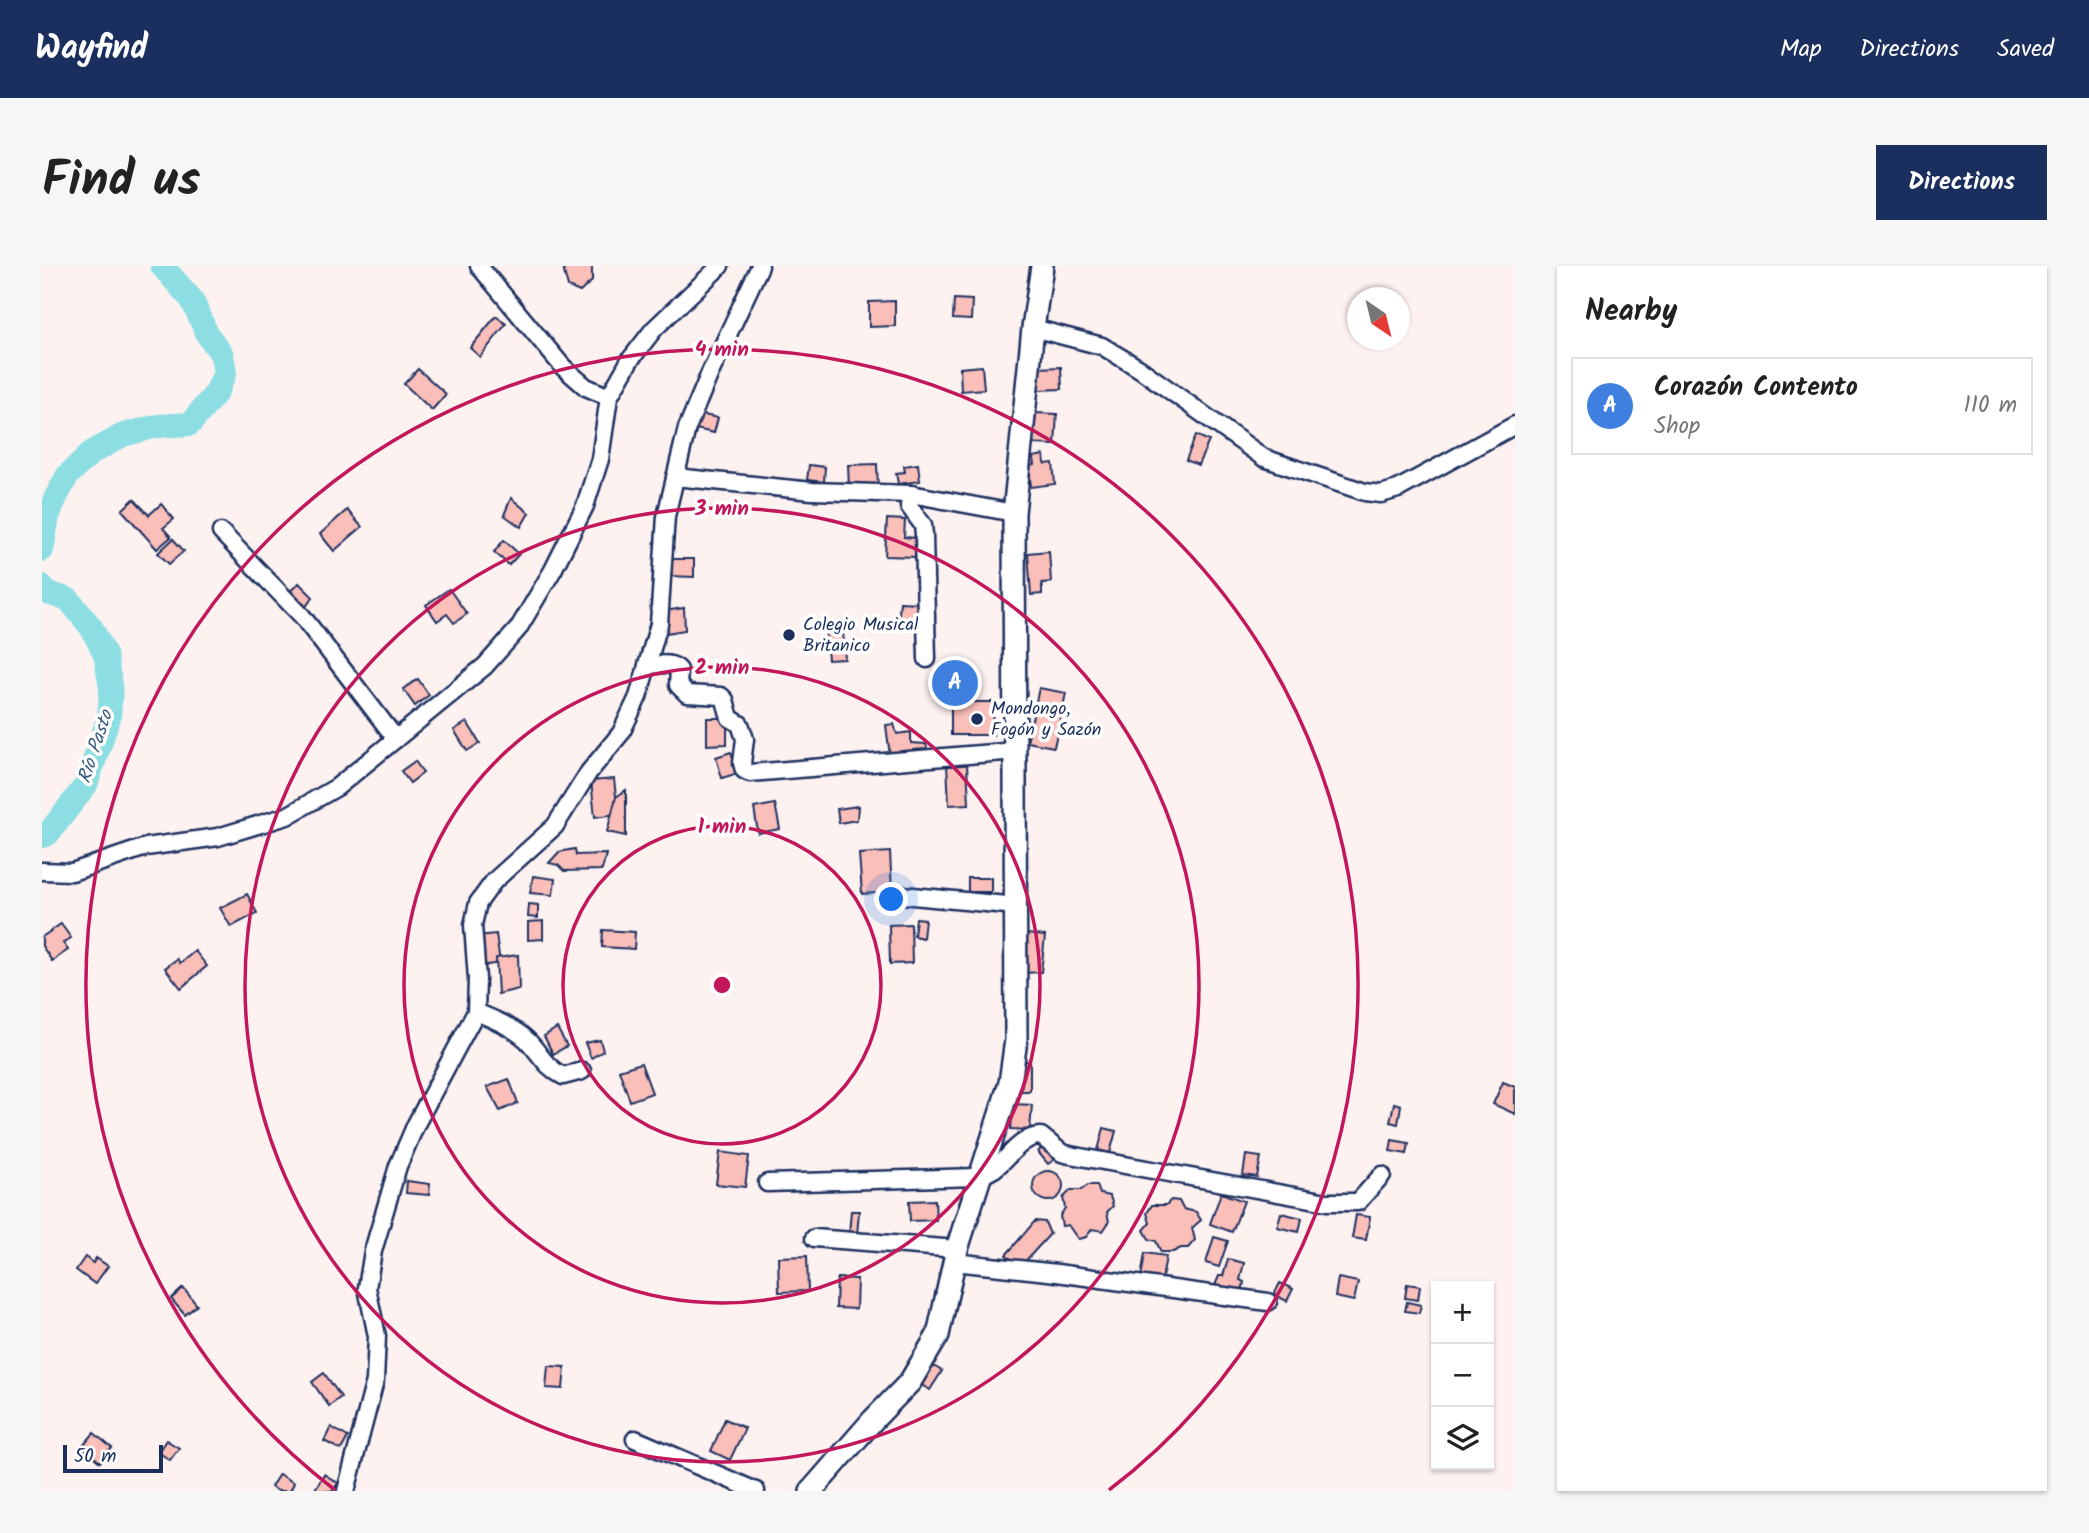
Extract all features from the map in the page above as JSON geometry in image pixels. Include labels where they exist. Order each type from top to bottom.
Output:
[{"type":"street","points":[[479,266],[563,367],[586,387],[609,397]]},
{"type":"street","points":[[42,871],[72,872],[146,847],[218,837],[287,816],[337,787],[485,666],[518,629],[553,570],[585,506],[600,459],[609,397],[629,360],[653,329],[720,266]]},
{"type":"street","points":[[346,1491],[375,1381],[377,1336],[368,1289],[373,1251],[398,1166],[416,1124],[476,1012],[477,979],[473,925],[478,903],[494,881],[555,826],[589,772],[621,733],[638,697],[659,624],[666,516],[687,428],[760,266]]},
{"type":"street","points":[[811,1491],[910,1382],[938,1335],[955,1255],[1010,1083],[1016,1040],[1017,906],[1014,513],[1032,328],[1042,266]]},
{"type":"street","points":[[1032,328],[1102,346],[1140,369],[1264,458],[1365,492],[1381,494],[1398,489],[1515,425]]},
{"type":"street","points":[[675,477],[812,491],[911,494],[1014,513]]},
{"type":"street","points":[[911,494],[909,506],[923,525],[924,535],[927,659]]},
{"type":"street","points":[[221,532],[302,616],[396,739]]},
{"type":"street","points":[[647,665],[676,666],[679,670],[678,685],[687,694],[722,696],[730,718],[740,724],[745,739],[742,763],[744,770],[750,774],[1016,751]]},
{"type":"street","points":[[892,894],[1017,906]]},
{"type":"street","points":[[476,1012],[505,1025],[526,1039],[550,1070],[563,1076],[582,1072]]},
{"type":"street","points":[[767,1182],[978,1177],[994,1169],[1034,1136],[1041,1136],[1062,1153],[1070,1155],[1327,1202],[1358,1202],[1382,1175]]},
{"type":"street","points":[[814,1238],[955,1255],[1057,1273],[1268,1302]]},
{"type":"street","points":[[635,1439],[756,1491]]},
{"type":"building","points":[[564,266],[592,266],[592,281],[580,292],[568,287]]},
{"type":"building","points":[[954,299],[972,300],[971,320],[953,319]]},
{"type":"building","points":[[895,301],[895,326],[869,327],[869,302]]},
{"type":"building","points":[[496,316],[506,324],[480,357],[470,348]]},
{"type":"building","points":[[982,366],[984,389],[961,391],[960,368]]},
{"type":"building","points":[[1061,367],[1062,389],[1038,390],[1037,368]]},
{"type":"building","points":[[418,369],[446,394],[432,410],[404,384]]},
{"type":"building","points":[[694,413],[718,418],[714,433],[691,428]]},
{"type":"building","points":[[1034,413],[1057,414],[1055,445],[1033,444]]},
{"type":"building","points":[[1196,435],[1209,441],[1198,465],[1186,460]]},
{"type":"building","points":[[1044,455],[1045,464],[1053,463],[1055,484],[1031,487],[1029,466],[1034,465],[1033,457]]},
{"type":"building","points":[[877,464],[878,488],[849,488],[848,465]]},
{"type":"building","points":[[918,464],[920,481],[898,484],[896,473],[905,472],[904,466]]},
{"type":"building","points":[[809,465],[825,467],[824,482],[807,480]]},
{"type":"building","points":[[511,498],[529,513],[521,527],[504,515]]},
{"type":"building","points":[[134,499],[149,515],[161,504],[174,519],[163,528],[171,537],[157,549],[122,510]]},
{"type":"building","points":[[347,510],[362,527],[334,551],[320,534]]},
{"type":"building","points":[[887,519],[905,520],[904,537],[917,538],[916,557],[885,556]]},
{"type":"building","points":[[173,539],[184,551],[169,564],[158,553]]},
{"type":"building","points":[[504,540],[519,554],[509,565],[494,552]]},
{"type":"building","points":[[1049,551],[1051,582],[1042,583],[1042,594],[1031,595],[1028,553]]},
{"type":"building","points":[[669,559],[694,559],[694,577],[668,576]]},
{"type":"building","points":[[299,583],[313,597],[304,609],[286,595]]},
{"type":"building","points":[[449,589],[467,614],[454,623],[447,614],[437,621],[426,605]]},
{"type":"building","points":[[900,602],[918,603],[916,625],[898,624]]},
{"type":"building","points":[[684,608],[685,630],[666,633],[664,611]]},
{"type":"building","points":[[856,621],[857,630],[843,631],[845,659],[828,660],[825,624]]},
{"type":"building","points":[[947,677],[960,677],[961,687],[947,688]]},
{"type":"building","points":[[418,679],[429,695],[415,706],[403,689]]},
{"type":"building","points":[[1039,688],[1066,693],[1054,747],[1027,742]]},
{"type":"building","points":[[951,702],[993,702],[993,735],[951,735]]},
{"type":"building","points":[[707,718],[727,718],[727,744],[707,745]]},
{"type":"building","points":[[467,722],[480,743],[467,751],[454,730]]},
{"type":"building","points":[[894,724],[897,734],[911,732],[911,743],[926,744],[928,752],[890,756],[886,725]]},
{"type":"building","points":[[731,752],[738,773],[722,778],[716,757]]},
{"type":"building","points":[[415,761],[423,773],[410,783],[401,771]]},
{"type":"building","points":[[967,764],[969,804],[949,805],[947,765]]},
{"type":"building","points":[[614,779],[618,814],[595,817],[591,781]]},
{"type":"building","points":[[626,790],[626,836],[607,832],[616,797]]},
{"type":"building","points":[[775,804],[780,829],[758,833],[754,808]]},
{"type":"building","points":[[858,806],[857,820],[839,823],[837,809]]},
{"type":"building","points":[[575,849],[576,855],[606,854],[602,870],[564,871],[558,865],[549,863],[559,852]]},
{"type":"building","points":[[890,852],[892,892],[862,894],[859,854]]},
{"type":"building","points":[[533,876],[555,879],[553,895],[530,893]]},
{"type":"building","points":[[968,878],[991,878],[991,892],[968,892]]},
{"type":"building","points":[[247,894],[257,913],[231,927],[220,908]]},
{"type":"building","points":[[529,904],[538,905],[538,918],[528,917]]},
{"type":"building","points":[[916,918],[925,919],[923,938],[914,936]]},
{"type":"building","points":[[543,921],[543,939],[528,940],[528,922]]},
{"type":"building","points":[[61,924],[71,938],[63,943],[68,950],[52,961],[42,946],[42,937]]},
{"type":"building","points":[[911,924],[912,963],[890,964],[889,925]]},
{"type":"building","points":[[603,930],[635,932],[634,949],[602,947]]},
{"type":"building","points":[[496,934],[500,963],[481,966],[477,936]]},
{"type":"building","points":[[1027,934],[1045,936],[1041,972],[1024,973]]},
{"type":"building","points":[[195,951],[207,966],[181,988],[165,968],[177,959],[180,963]]},
{"type":"building","points":[[518,955],[519,989],[498,994],[496,958]]},
{"type":"building","points":[[557,1028],[567,1046],[553,1054],[544,1036]]},
{"type":"building","points":[[600,1040],[603,1051],[591,1058],[585,1043]]},
{"type":"building","points":[[1030,1061],[1030,1091],[1016,1091],[1016,1062]]},
{"type":"building","points":[[641,1063],[652,1093],[630,1101],[619,1070]]},
{"type":"building","points":[[509,1079],[518,1103],[500,1111],[487,1087]]},
{"type":"building","points":[[1503,1082],[1515,1087],[1515,1114],[1493,1104]]},
{"type":"building","points":[[1394,1103],[1401,1105],[1398,1124],[1390,1122]]},
{"type":"building","points":[[1013,1104],[1032,1105],[1030,1130],[1011,1129]]},
{"type":"building","points":[[1104,1128],[1116,1131],[1110,1153],[1098,1150]]},
{"type":"building","points":[[1392,1140],[1409,1143],[1407,1154],[1390,1151]]},
{"type":"building","points":[[1043,1146],[1058,1157],[1048,1164],[1038,1152]]},
{"type":"building","points":[[720,1152],[749,1156],[745,1187],[716,1184]]},
{"type":"building","points":[[1246,1155],[1261,1157],[1257,1177],[1243,1175]]},
{"type":"building","points":[[1048,1171],[1058,1176],[1063,1186],[1058,1196],[1048,1201],[1038,1196],[1033,1186],[1038,1176]]},
{"type":"building","points":[[407,1181],[430,1184],[429,1195],[406,1193]]},
{"type":"building","points":[[1088,1185],[1097,1185],[1100,1194],[1110,1196],[1113,1206],[1107,1212],[1109,1222],[1103,1231],[1092,1229],[1086,1237],[1078,1239],[1068,1225],[1062,1226],[1060,1216],[1065,1208],[1063,1198],[1071,1190],[1081,1190]]},
{"type":"building","points":[[1221,1193],[1244,1201],[1232,1232],[1210,1224]]},
{"type":"building","points":[[935,1200],[936,1220],[910,1221],[909,1201]]},
{"type":"building","points":[[1171,1200],[1179,1201],[1183,1209],[1196,1212],[1201,1220],[1192,1228],[1195,1240],[1188,1248],[1161,1252],[1156,1241],[1149,1239],[1144,1230],[1150,1223],[1147,1213],[1152,1205],[1166,1205]]},
{"type":"building","points":[[851,1211],[859,1211],[857,1235],[849,1234]]},
{"type":"building","points":[[1281,1213],[1302,1218],[1299,1232],[1277,1227]]},
{"type":"building","points":[[1356,1215],[1370,1217],[1366,1240],[1352,1238]]},
{"type":"building","points":[[1035,1221],[1045,1222],[1050,1234],[1020,1267],[1006,1255]]},
{"type":"building","points":[[1214,1237],[1228,1241],[1219,1267],[1206,1263]]},
{"type":"building","points":[[1145,1253],[1166,1256],[1162,1280],[1141,1278]]},
{"type":"building","points":[[807,1256],[808,1291],[779,1292],[778,1257]]},
{"type":"building","points":[[85,1257],[93,1263],[96,1258],[108,1266],[95,1284],[76,1270]]},
{"type":"building","points":[[1228,1259],[1244,1263],[1240,1280],[1244,1282],[1241,1296],[1213,1290],[1219,1276],[1223,1276]]},
{"type":"building","points":[[837,1278],[857,1279],[856,1309],[836,1308]]},
{"type":"building","points":[[1338,1278],[1358,1282],[1354,1301],[1335,1297]]},
{"type":"building","points":[[1280,1283],[1293,1289],[1287,1301],[1274,1295]]},
{"type":"building","points":[[1407,1284],[1420,1286],[1418,1300],[1405,1298]]},
{"type":"building","points":[[183,1288],[197,1305],[185,1315],[171,1299]]},
{"type":"building","points":[[1407,1302],[1421,1305],[1419,1313],[1405,1311]]},
{"type":"building","points":[[930,1364],[942,1371],[930,1390],[918,1383]]},
{"type":"building","points":[[548,1366],[565,1367],[563,1389],[546,1388]]},
{"type":"building","points":[[324,1373],[341,1397],[329,1406],[312,1382]]},
{"type":"building","points":[[725,1419],[745,1428],[730,1460],[711,1451]]},
{"type":"building","points":[[331,1427],[348,1437],[341,1450],[324,1441]]},
{"type":"building","points":[[94,1433],[112,1448],[100,1462],[82,1447]]},
{"type":"building","points":[[166,1440],[179,1448],[170,1460],[158,1452]]},
{"type":"building","points":[[279,1474],[294,1483],[290,1491],[278,1491],[271,1487]]},
{"type":"building","points":[[324,1474],[338,1483],[333,1491],[314,1491]]},
{"type":"waterway","name":"Río Pasto","points":[[42,550],[48,516],[68,475],[91,453],[123,435],[158,426],[190,424],[216,393],[225,373],[222,355],[207,334],[192,300],[162,266]]},
{"type":"waterway","name":"Río Pasto","points":[[42,586],[48,593],[69,600],[91,627],[105,654],[111,688],[109,717],[86,785],[48,834],[42,836]]},
{"type":"place","name":"Colegio Musical Britanico","points":[[789,635]]},
{"type":"place","name":"Corazón Contento","points":[[955,683]]},
{"type":"place","name":"Mondongo, Fogón y Sazón","points":[[977,719]]}]
